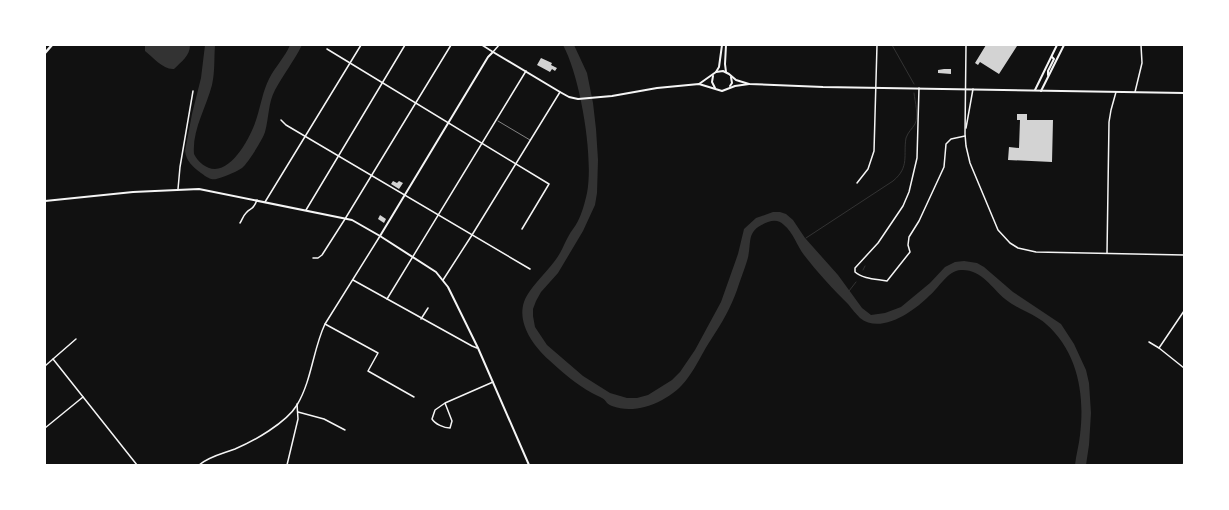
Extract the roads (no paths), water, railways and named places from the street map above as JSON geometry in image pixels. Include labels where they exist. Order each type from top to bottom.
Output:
[{"type":"highway","points":[[45,53],[52,45]]},
{"type":"main road","points":[[716,89],[712,82],[719,67],[722,45]]},
{"type":"main road","points":[[726,45],[726,72]]},
{"type":"main road","points":[[1035,90],[1057,45]]},
{"type":"main road","points":[[1041,91],[1064,45]]},
{"type":"main road","points":[[380,236],[488,57],[493,52],[569,97],[578,99],[598,98],[666,87],[699,84],[722,91],[739,84],[749,84],[876,88],[1184,93]]},
{"type":"main road","points":[[1048,75],[1048,71],[1054,59],[1052,57]]},
{"type":"main road","points":[[699,84],[720,71],[726,72],[736,80],[749,84]]},
{"type":"main road","points":[[728,89],[732,83],[731,76]]},
{"type":"main road","points":[[45,201],[133,192],[206,189],[352,220],[436,272],[443,280],[454,298],[478,348],[529,465]]},
{"type":"street","points":[[265,202],[361,45]]},
{"type":"street","points":[[306,210],[406,45]]},
{"type":"street","points":[[313,258],[318,258],[322,255],[372,176],[451,45]]},
{"type":"street","points":[[482,45],[493,52],[499,45]]},
{"type":"street","points":[[857,183],[868,170],[874,151],[877,45]]},
{"type":"street","points":[[966,45],[965,135],[968,155],[993,221],[998,230],[1010,243],[1018,248],[1036,252],[1184,255]]},
{"type":"street","points":[[1135,92],[1142,63],[1141,45]]},
{"type":"street","points":[[327,49],[548,184],[522,229]]},
{"type":"street","points":[[387,299],[526,72]]},
{"type":"street","points":[[919,88],[917,158],[908,192],[902,206],[882,238],[855,268],[855,272],[857,274],[864,277],[888,281],[902,263],[910,252],[908,245],[909,237],[919,221],[944,166],[946,144],[950,139],[965,135]]},
{"type":"street","points":[[965,135],[973,89]]},
{"type":"street","points":[[178,189],[180,167],[193,91]]},
{"type":"street","points":[[443,280],[560,92]]},
{"type":"street","points":[[1107,253],[1109,122],[1116,92]]},
{"type":"street","points":[[281,120],[372,176],[530,269]]},
{"type":"street","points":[[240,223],[244,214],[255,206],[257,200]]},
{"type":"street","points":[[199,465],[210,458],[244,444],[264,433],[286,417],[297,404],[305,387],[325,324],[380,236]]},
{"type":"street","points":[[353,280],[421,319],[478,348]]},
{"type":"street","points":[[421,319],[428,308]]},
{"type":"street","points":[[1159,348],[1184,311]]},
{"type":"street","points":[[325,324],[378,353],[368,371],[414,398]]},
{"type":"street","points":[[45,366],[76,339]]},
{"type":"street","points":[[1149,342],[1184,368]]},
{"type":"street","points":[[53,359],[137,465]]},
{"type":"street","points":[[445,402],[452,420],[450,428],[446,428],[434,422],[432,419],[435,410],[445,402],[493,382]]},
{"type":"street","points":[[45,428],[83,397]]},
{"type":"street","points":[[288,465],[297,425],[297,404]]},
{"type":"street","points":[[298,412],[324,419],[345,430]]},
{"type":"lane","points":[[497,120],[530,140]]},
{"type":"waterway","points":[[892,45],[914,84]]},
{"type":"waterway","points":[[806,238],[893,181],[902,171],[905,161],[906,138],[916,121],[917,113],[914,93]]},
{"type":"waterway","points":[[863,270],[865,266]]},
{"type":"waterway","points":[[849,291],[856,282]]}]
